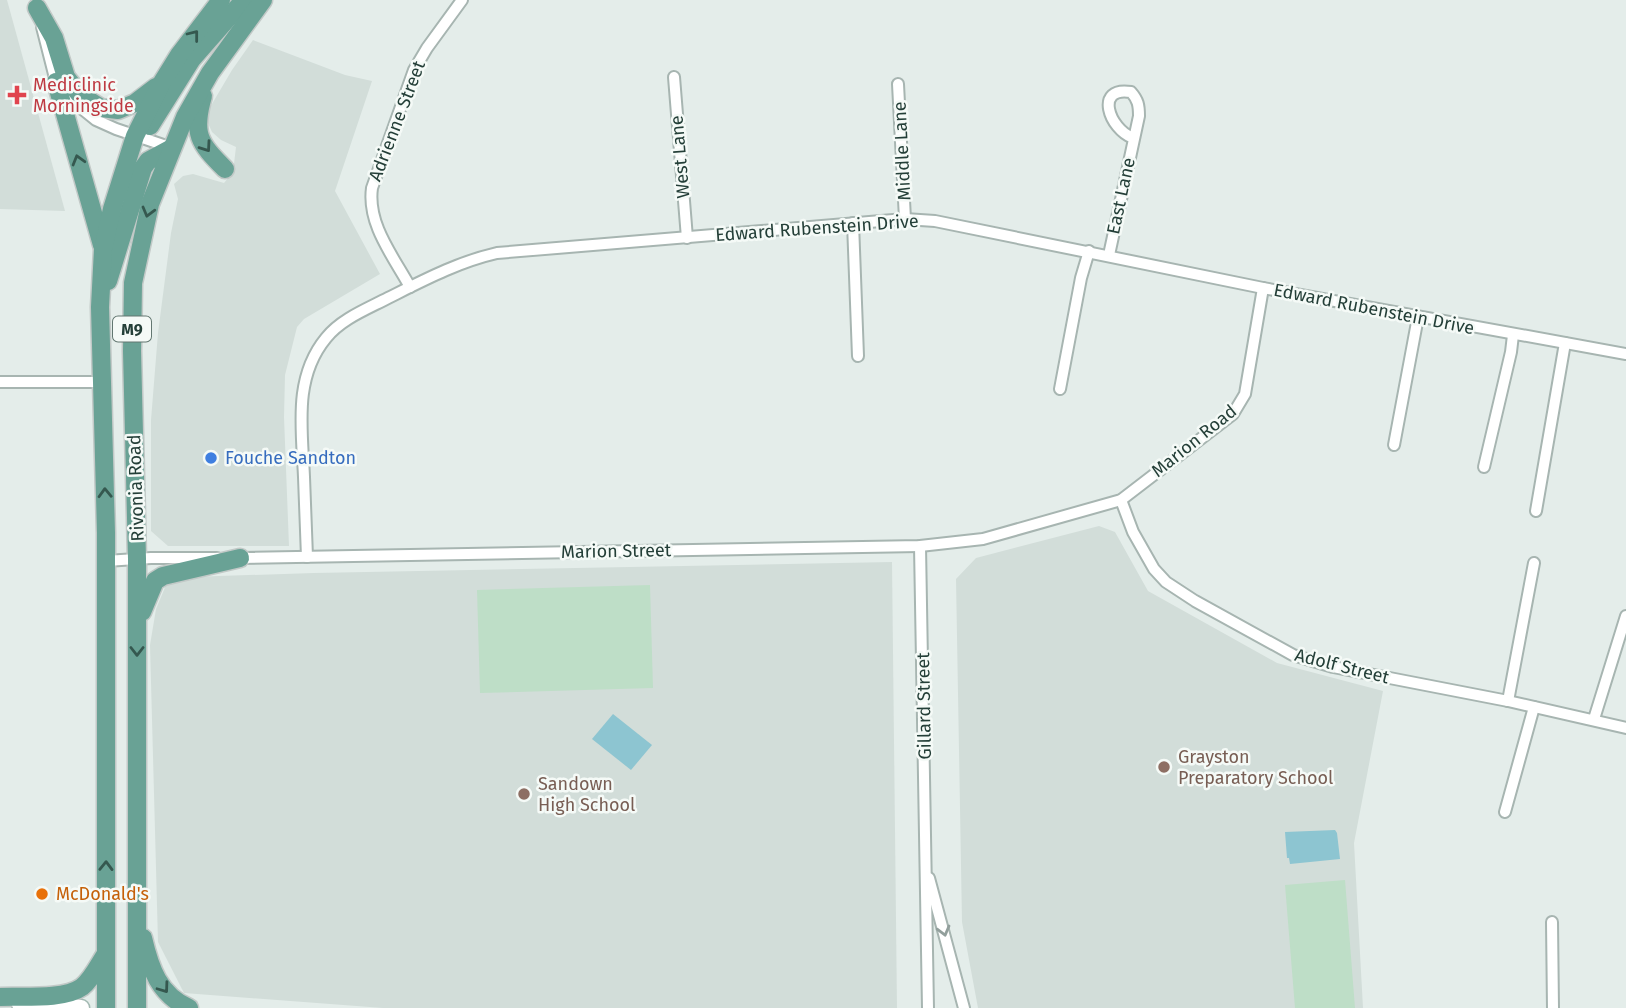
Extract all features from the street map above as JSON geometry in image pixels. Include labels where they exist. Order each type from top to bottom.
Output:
[{"type":"main road","name":"Rivonia Road","points":[[106,1008],[106,561],[100,307],[103,249],[112,209],[135,136],[178,55],[221,0]]},
{"type":"main road","points":[[135,136],[148,128],[157,117],[192,59],[244,0]]},
{"type":"main road","name":"Rivonia Road","points":[[137,1008],[137,559],[133,283],[149,204],[185,117],[210,73],[263,0]]},
{"type":"main road","points":[[36,4],[54,38],[66,77],[80,95],[109,111],[127,108],[161,84]]},
{"type":"main road","points":[[210,73],[200,105],[198,127],[204,147],[225,169]]},
{"type":"main road","points":[[56,82],[103,249]]},
{"type":"main road","points":[[100,307],[143,169],[148,161],[172,148]]},
{"type":"main road","points":[[137,625],[155,581],[173,572],[240,558]]},
{"type":"main road","points":[[136,911],[148,957],[162,988],[189,1008]]},
{"type":"main road","points":[[0,997],[52,995],[75,990],[89,980],[106,953]]},
{"type":"main road","points":[[0,1003],[81,1008]]},
{"type":"street","name":"Adrienne Street","points":[[410,287],[374,222],[370,201],[372,188],[414,70],[462,0]]},
{"type":"street","points":[[36,4],[56,82],[75,103],[96,120],[172,148]]},
{"type":"street","name":"West Lane","points":[[674,77],[687,238]]},
{"type":"street","name":"Middle Lane","points":[[898,84],[905,219]]},
{"type":"street","name":"East Lane","points":[[1109,255],[1133,138]]},
{"type":"street","name":"Edward Rubenstein Drive","points":[[307,557],[301,416],[308,368],[327,336],[348,319],[458,263],[497,253],[905,219],[935,221],[1264,288],[1626,354]]},
{"type":"street","points":[[853,223],[858,356]]},
{"type":"street","points":[[1060,389],[1081,278],[1089,251]]},
{"type":"street","name":"Marion Road","points":[[1121,500],[1233,414],[1241,403],[1249,378],[1264,288]]},
{"type":"street","points":[[1394,446],[1418,317]]},
{"type":"street","points":[[1484,467],[1513,335]]},
{"type":"street","points":[[1536,511],[1564,344]]},
{"type":"street","points":[[0,382],[102,382]]},
{"type":"street","name":"Marion Street","points":[[106,561],[920,546],[983,539],[1121,500]]},
{"type":"street","name":"Adolf Street","points":[[1121,500],[1133,532],[1154,569],[1166,582],[1279,648],[1309,661],[1333,667],[1508,701],[1626,728]]},
{"type":"street","name":"Gillard Street","points":[[920,546],[923,584],[928,1008]]},
{"type":"street","points":[[1508,701],[1534,563]]},
{"type":"street","points":[[1594,719],[1626,616]]},
{"type":"street","points":[[1506,811],[1534,707]]},
{"type":"street","name":"Gillard Street","points":[[926,866],[964,1008]]},
{"type":"street","points":[[1552,922],[1553,1008]]},
{"type":"shaded area","name":"Mediclinic Morningside","points":[[0,0],[7,0],[65,211],[0,209]]},
{"type":"shaded area","points":[[253,40],[345,75],[372,81],[335,191],[380,274],[304,319],[297,327],[285,375],[289,546],[168,546],[151,531],[151,420],[158,333],[178,199],[174,184],[183,176],[193,174],[224,183],[233,172],[236,147],[212,132],[207,121],[209,109]]},
{"type":"shaded area","name":"Grayston Preparatory School","points":[[1099,526],[1115,532],[1148,591],[1277,663],[1383,691],[1354,843],[1363,1008],[978,1008],[962,922],[956,579],[976,558]]},
{"type":"shaded area","name":"Sandown High School","points":[[892,562],[897,1008],[383,1008],[184,993],[158,942],[150,645],[156,609],[166,585],[189,577],[314,573]]},
{"type":"green space","points":[[650,585],[653,688],[480,693],[477,590]]},
{"type":"green space","points":[[1345,880],[1355,1008],[1295,1008],[1285,885]]},
{"type":"water","points":[[613,714],[652,745],[631,770],[592,739]]},
{"type":"water","points":[[1335,830],[1340,859],[1290,864],[1285,832]]},
{"type":"place","name":"Mediclinic Morningside","points":[[17,95]]},
{"type":"place","name":"Fouche Sandton","points":[[211,458]]},
{"type":"place","name":"Grayston Preparatory School","points":[[1164,767]]},
{"type":"place","name":"Sandown High School","points":[[524,794]]},
{"type":"place","name":"McDonald's","points":[[42,894]]}]
